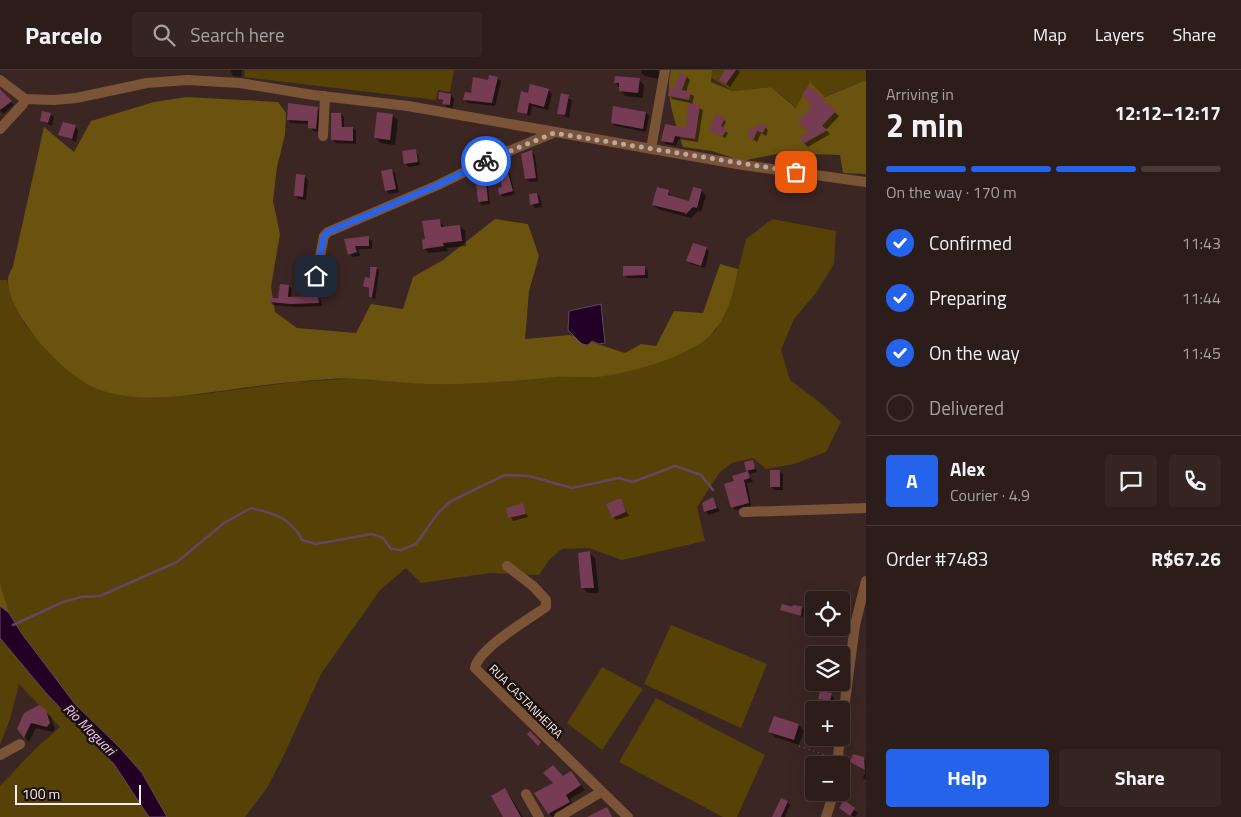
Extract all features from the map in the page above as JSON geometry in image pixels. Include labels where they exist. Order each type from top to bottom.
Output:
[{"type":"street","points":[[651,148],[665,70]]},
{"type":"street","points":[[0,80],[25,99],[54,100],[76,98],[147,83],[187,80],[240,83],[408,106],[743,165],[866,182]]},
{"type":"street","points":[[323,136],[325,96]]},
{"type":"street","points":[[0,129],[23,104],[25,99]]},
{"type":"street","points":[[316,276],[324,236],[328,232],[438,185],[499,154],[554,133]]},
{"type":"street","points":[[744,512],[866,508]]},
{"type":"street","name":"RUA CASTANHEIRA","points":[[507,566],[533,586],[546,600],[546,607],[489,648],[476,662],[475,668],[628,817]]},
{"type":"street","points":[[845,701],[855,624],[866,581]]},
{"type":"street","points":[[0,755],[20,744]]},
{"type":"street","points":[[558,817],[602,792]]},
{"type":"street","points":[[526,794],[539,817]]},
{"type":"street","points":[[826,817],[831,801]]},
{"type":"path","points":[[799,746],[823,756]]},
{"type":"shaded area","points":[[245,70],[454,70],[450,92],[438,90],[436,100],[244,77]]},
{"type":"shaded area","points":[[671,70],[712,70],[711,82],[733,91],[771,87],[796,108],[810,82],[825,97],[866,80],[866,174],[843,173],[840,155],[781,153],[742,161],[712,151],[683,147],[670,99],[669,80]]},
{"type":"shaded area","points":[[711,70],[866,70],[866,80],[824,97],[810,83],[797,108],[771,87],[733,91],[711,78]]},
{"type":"shaded area","points":[[186,97],[278,102],[286,113],[285,135],[277,167],[273,201],[280,234],[271,287],[275,312],[297,328],[356,333],[371,304],[403,309],[413,277],[443,260],[495,219],[528,224],[539,256],[529,291],[525,339],[570,335],[625,353],[641,344],[656,346],[674,311],[703,313],[720,264],[738,269],[729,305],[718,326],[710,335],[689,350],[645,367],[598,377],[560,377],[442,384],[331,379],[164,397],[132,397],[100,390],[72,374],[42,345],[29,329],[11,297],[8,282],[9,276],[13,266],[44,127],[74,152],[91,121],[154,102]]},
{"type":"shaded area","points":[[772,219],[836,231],[834,264],[816,293],[794,319],[781,350],[790,380],[817,400],[841,422],[826,452],[794,464],[766,469],[753,458],[732,463],[720,472],[697,507],[705,541],[622,560],[589,548],[562,549],[549,560],[539,575],[490,573],[421,583],[406,568],[380,590],[321,674],[267,788],[245,817],[167,817],[142,773],[120,748],[75,704],[22,634],[9,613],[0,606],[0,280],[7,280],[25,325],[47,350],[99,390],[131,396],[196,395],[294,382],[362,378],[426,384],[564,376],[597,377],[629,370],[690,350],[716,330],[738,271],[746,239]]},
{"type":"shaded area","points":[[0,584],[9,613],[0,606]]},
{"type":"shaded area","points":[[671,625],[767,664],[741,728],[644,684]]},
{"type":"shaded area","points":[[0,638],[46,693],[114,764],[149,817],[0,817],[0,786],[35,749],[60,727],[19,684],[10,719],[0,745]]},
{"type":"shaded area","points":[[602,667],[643,689],[602,750],[567,723]]},
{"type":"shaded area","points":[[656,698],[765,755],[737,817],[723,817],[619,762]]},
{"type":"water","points":[[601,304],[605,343],[599,344],[592,341],[588,345],[582,344],[568,330],[569,311]]},
{"type":"water","name":"Rio Maguari","points":[[0,606],[9,613],[22,634],[75,704],[120,748],[142,773],[167,817],[149,817],[114,764],[46,693],[0,638]]},
{"type":"building","points":[[725,70],[736,70],[726,84],[719,80]]},
{"type":"building","points":[[680,73],[687,76],[682,90],[691,92],[689,100],[668,96],[669,87],[674,88]]},
{"type":"building","points":[[489,75],[498,77],[492,103],[463,100],[465,92],[471,93],[473,77],[488,80]]},
{"type":"building","points":[[615,76],[640,78],[638,93],[619,91],[619,83],[614,83]]},
{"type":"building","points":[[530,84],[549,89],[544,107],[529,103],[527,114],[517,112],[521,91],[528,93]]},
{"type":"building","points":[[809,86],[836,111],[822,126],[828,130],[803,144],[800,136],[810,133],[798,122],[812,106],[802,94]]},
{"type":"building","points":[[0,89],[12,101],[0,110]]},
{"type":"building","points":[[439,92],[451,94],[450,105],[442,104],[443,100],[438,99]]},
{"type":"building","points":[[561,93],[569,95],[565,115],[557,114]]},
{"type":"building","points":[[288,103],[318,107],[316,129],[308,128],[308,121],[287,120]]},
{"type":"building","points":[[688,103],[700,105],[695,139],[675,136],[673,143],[661,141],[665,124],[686,128]]},
{"type":"building","points":[[613,106],[646,112],[643,129],[611,123]]},
{"type":"building","points":[[42,111],[51,113],[48,123],[40,121]]},
{"type":"building","points":[[377,112],[393,114],[390,140],[374,138]]},
{"type":"building","points":[[331,113],[341,113],[342,127],[353,127],[353,141],[331,140]]},
{"type":"building","points":[[716,114],[725,118],[721,126],[727,130],[722,137],[709,130]]},
{"type":"building","points":[[63,122],[76,125],[72,139],[58,135]]},
{"type":"building","points":[[759,123],[766,126],[763,133],[757,131],[754,139],[747,137],[751,127],[756,129]]},
{"type":"building","points":[[416,149],[418,162],[404,164],[402,151]]},
{"type":"building","points":[[532,150],[536,178],[525,179],[521,154]]},
{"type":"building","points":[[392,169],[396,189],[385,191],[381,171]]},
{"type":"building","points":[[507,169],[513,191],[499,195],[498,188],[502,187],[498,171]]},
{"type":"building","points":[[296,174],[305,175],[303,197],[294,196]]},
{"type":"building","points":[[486,181],[488,201],[478,202],[476,183]]},
{"type":"building","points":[[657,187],[669,190],[668,195],[689,201],[693,187],[702,189],[697,208],[693,207],[685,215],[686,208],[685,213],[652,205]]},
{"type":"building","points":[[537,193],[539,203],[530,205],[529,194]]},
{"type":"building","points":[[440,219],[441,227],[460,225],[462,241],[443,243],[444,246],[423,249],[422,240],[425,239],[422,221]]},
{"type":"building","points":[[369,236],[369,246],[355,246],[357,252],[348,255],[344,239]]},
{"type":"building","points":[[693,243],[707,247],[701,266],[686,261]]},
{"type":"building","points":[[623,266],[645,266],[645,275],[623,276]]},
{"type":"building","points":[[370,267],[377,267],[372,297],[369,297],[369,288],[363,286],[365,277],[370,278]]},
{"type":"building","points":[[330,268],[334,282],[323,285],[324,270]]},
{"type":"building","points":[[280,284],[289,285],[288,297],[318,296],[319,303],[290,304],[269,302],[269,298],[278,298]]},
{"type":"building","points":[[753,460],[755,469],[746,471],[744,462]]},
{"type":"building","points":[[770,470],[780,470],[780,487],[770,487]]},
{"type":"building","points":[[748,471],[750,478],[744,480],[749,503],[731,508],[724,484],[734,481],[732,476]]},
{"type":"building","points":[[713,497],[717,508],[704,512],[702,503]]},
{"type":"building","points":[[621,498],[626,512],[612,518],[606,504]]},
{"type":"building","points":[[523,503],[526,514],[508,518],[506,508]]},
{"type":"building","points":[[590,551],[594,588],[581,588],[578,553]]},
{"type":"building","points":[[782,604],[792,607],[793,605],[802,606],[801,616],[780,610]]},
{"type":"building","points":[[820,691],[832,693],[830,701],[818,699]]},
{"type":"building","points":[[39,705],[46,710],[50,723],[47,727],[31,723],[24,738],[17,729],[24,713]]},
{"type":"building","points":[[774,716],[799,724],[794,740],[768,732]]},
{"type":"building","points":[[530,731],[541,742],[538,746],[527,734]]},
{"type":"building","points":[[853,754],[864,757],[865,770],[850,762]]},
{"type":"building","points":[[553,765],[563,776],[571,771],[581,785],[566,795],[570,802],[548,814],[534,793],[553,783],[543,773]]},
{"type":"building","points":[[505,788],[521,817],[503,817],[491,796]]},
{"type":"building","points":[[781,798],[788,801],[781,817],[772,817]]},
{"type":"building","points":[[845,801],[855,808],[850,816],[839,808]]},
{"type":"building","points":[[607,807],[612,817],[587,817]]},
{"type":"waterway","points":[[13,625],[63,602],[81,597],[100,596],[177,562],[224,523],[251,508],[281,518],[293,526],[302,540],[316,544],[372,534],[383,538],[391,549],[401,550],[416,544],[438,513],[451,501],[505,475],[529,476],[572,488],[619,478],[633,482],[675,466],[701,475],[713,490]]},
{"type":"way so far","points":[[486,161],[499,154],[554,133],[743,165],[796,172]]},
{"type":"route","points":[[316,276],[324,236],[328,232],[438,185],[486,161]]}]
